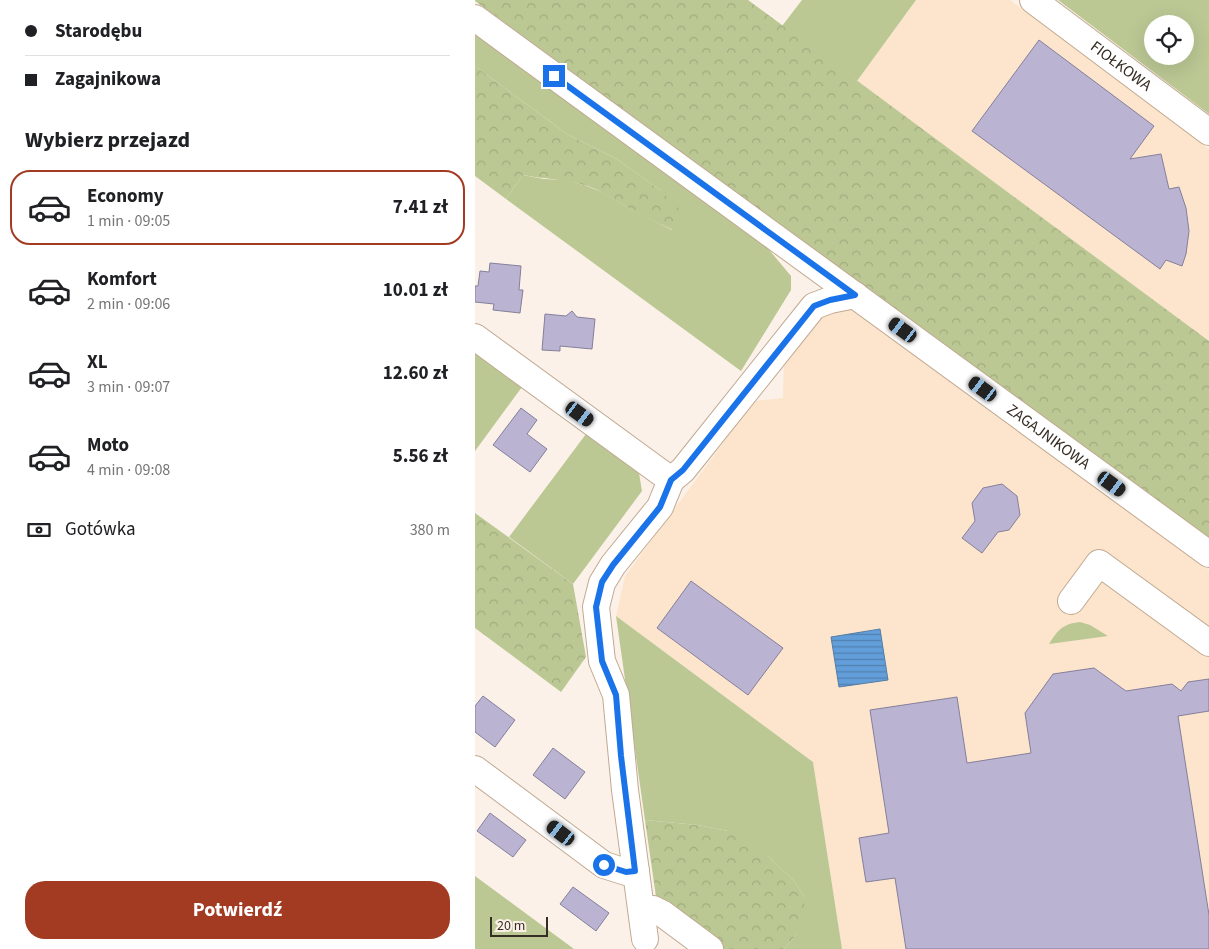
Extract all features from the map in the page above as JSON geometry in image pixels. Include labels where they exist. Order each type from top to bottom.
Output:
[{"type":"street","name":"FIOŁKOWA","points":[[1033,0],[1209,132]]},
{"type":"street","name":"ZAGAJNIKOWA","points":[[475,18],[1209,554]]},
{"type":"street","points":[[645,939],[624,782],[616,695],[602,661],[596,607],[602,582],[613,565],[660,507],[671,480],[683,470],[814,306],[830,300],[855,295]]},
{"type":"street","points":[[475,337],[671,480]]},
{"type":"street","points":[[1071,601],[1099,562],[1209,643]]},
{"type":"street","points":[[475,769],[604,865],[626,872],[635,871]]},
{"type":"street","points":[[642,909],[653,909],[663,914],[710,949]]},
{"type":"shaded area","points":[[916,0],[1010,0],[1209,149],[1209,341],[857,81]]},
{"type":"shaded area","points":[[858,309],[1209,570],[1209,949],[842,949],[813,762],[616,616],[625,576],[754,401],[783,398],[784,361],[821,314]]},
{"type":"green space","points":[[748,0],[1209,341],[1209,539],[475,1]]},
{"type":"green space","points":[[802,0],[916,0],[857,81],[782,26]]},
{"type":"green space","points":[[1058,0],[1209,0],[1209,114],[1144,65],[1194,65],[1194,15],[1144,15],[1144,65]]},
{"type":"green space","points":[[475,27],[760,239],[791,276],[791,290],[741,371],[506,199],[523,175],[544,179],[566,180],[602,192],[672,230],[660,190],[615,158],[567,134],[475,66]]},
{"type":"green space","points":[[475,66],[567,134],[615,158],[660,190],[685,214],[673,230],[600,191],[584,185],[569,181],[523,175],[506,199],[475,176]]},
{"type":"green space","points":[[475,353],[522,387],[475,451]]},
{"type":"green space","points":[[586,434],[639,473],[642,491],[573,584],[509,537]]},
{"type":"green space","points":[[475,513],[573,584],[586,657],[561,692],[475,628]]},
{"type":"green space","points":[[616,616],[813,762],[842,949],[784,949],[796,935],[804,897],[795,882],[770,858],[728,831],[698,825],[645,820]]},
{"type":"green space","points":[[1080,622],[1090,625],[1108,636],[1049,644],[1061,628]]},
{"type":"green space","points":[[645,820],[698,825],[745,836],[795,882],[804,897],[805,917],[796,935],[784,949],[716,949],[657,904]]},
{"type":"green space","points":[[475,876],[574,949],[475,949]]},
{"type":"water","points":[[880,629],[888,680],[839,687],[831,637]]},
{"type":"building","points":[[1039,40],[1154,126],[1130,159],[1161,154],[1169,189],[1179,187],[1186,208],[1189,231],[1186,254],[1182,266],[1166,260],[1160,269],[972,131]]},
{"type":"building","points":[[490,263],[521,266],[519,290],[523,290],[520,313],[493,310],[494,304],[475,302],[475,286],[478,286],[480,271],[489,272]]},
{"type":"building","points":[[572,311],[577,317],[595,319],[592,349],[560,346],[560,351],[542,350],[545,314],[566,316]]},
{"type":"building","points":[[521,408],[537,420],[527,434],[547,449],[530,472],[493,445]]},
{"type":"building","points":[[1002,484],[1017,496],[1020,515],[1009,530],[998,532],[982,553],[962,538],[975,521],[972,503],[983,488]]},
{"type":"building","points":[[691,581],[783,648],[748,695],[657,628]]},
{"type":"building","points":[[1094,668],[1126,691],[1172,684],[1181,691],[1188,682],[1209,679],[1209,711],[1178,716],[1209,915],[1209,949],[906,949],[895,878],[866,882],[859,838],[889,833],[870,710],[957,697],[967,763],[1031,753],[1025,713],[1053,674]]},
{"type":"building","points":[[483,696],[515,720],[495,747],[475,732],[475,706]]},
{"type":"building","points":[[553,748],[585,772],[565,799],[533,775]]},
{"type":"building","points":[[490,813],[526,840],[513,857],[477,831]]},
{"type":"building","points":[[573,887],[609,913],[596,931],[560,904]]},
{"type":"route","points":[[554,76],[855,295],[830,300],[814,306],[683,470],[671,480],[660,507],[613,565],[602,582],[596,607],[602,661],[616,695],[621,756],[635,871],[626,872],[604,865]]}]
